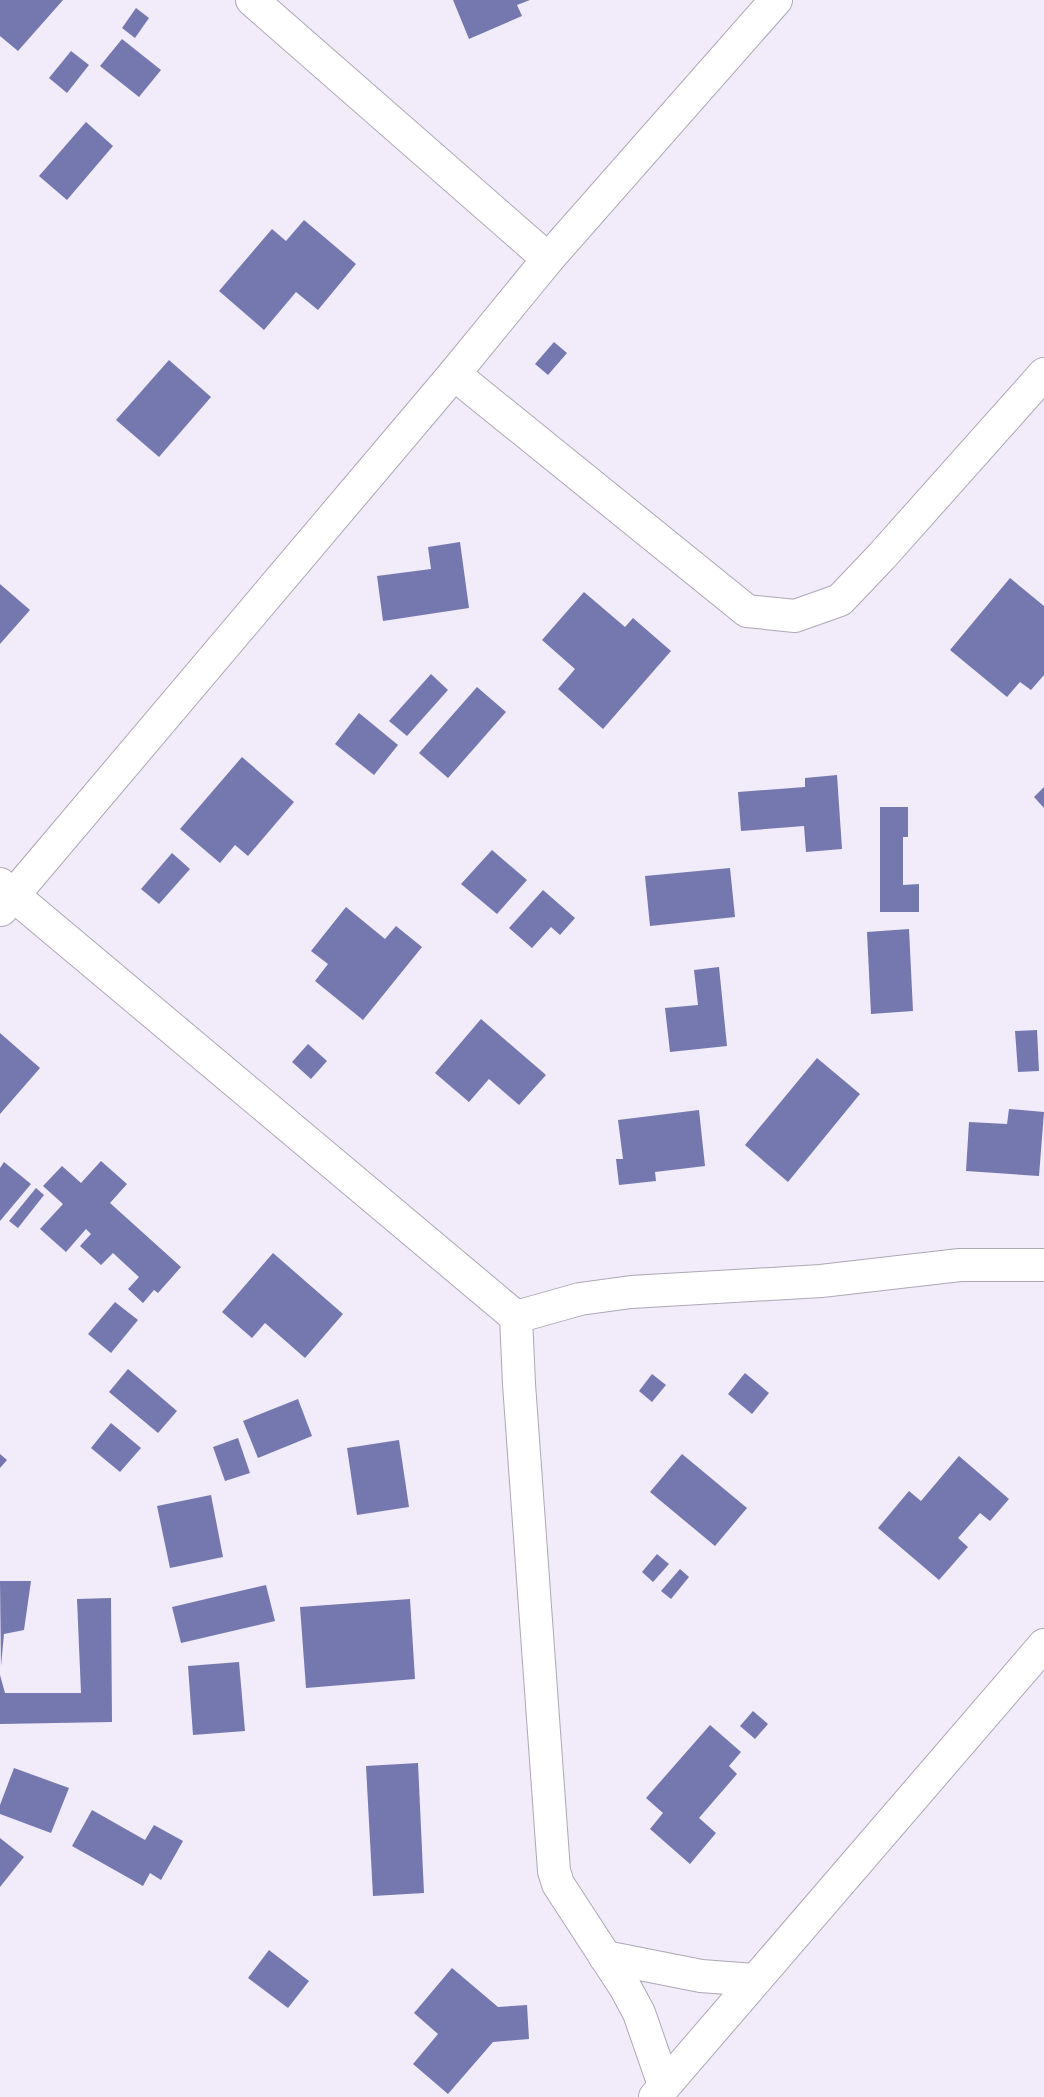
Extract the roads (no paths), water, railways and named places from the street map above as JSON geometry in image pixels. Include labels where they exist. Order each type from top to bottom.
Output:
[{"type":"street","points":[[252,0],[548,259]]},
{"type":"street","points":[[660,2091],[639,2013],[625,1987],[558,1884],[554,1871],[516,1317],[5,897],[454,374],[548,259],[776,0]]},
{"type":"street","points":[[454,374],[747,611],[795,616],[840,600],[1044,374]]},
{"type":"street","points":[[516,1317],[580,1299],[631,1292],[821,1281],[960,1265],[1044,1265]]},
{"type":"street","points":[[660,2091],[1044,1645]]},
{"type":"street","points":[[605,1957],[701,1976],[754,1980]]}]
